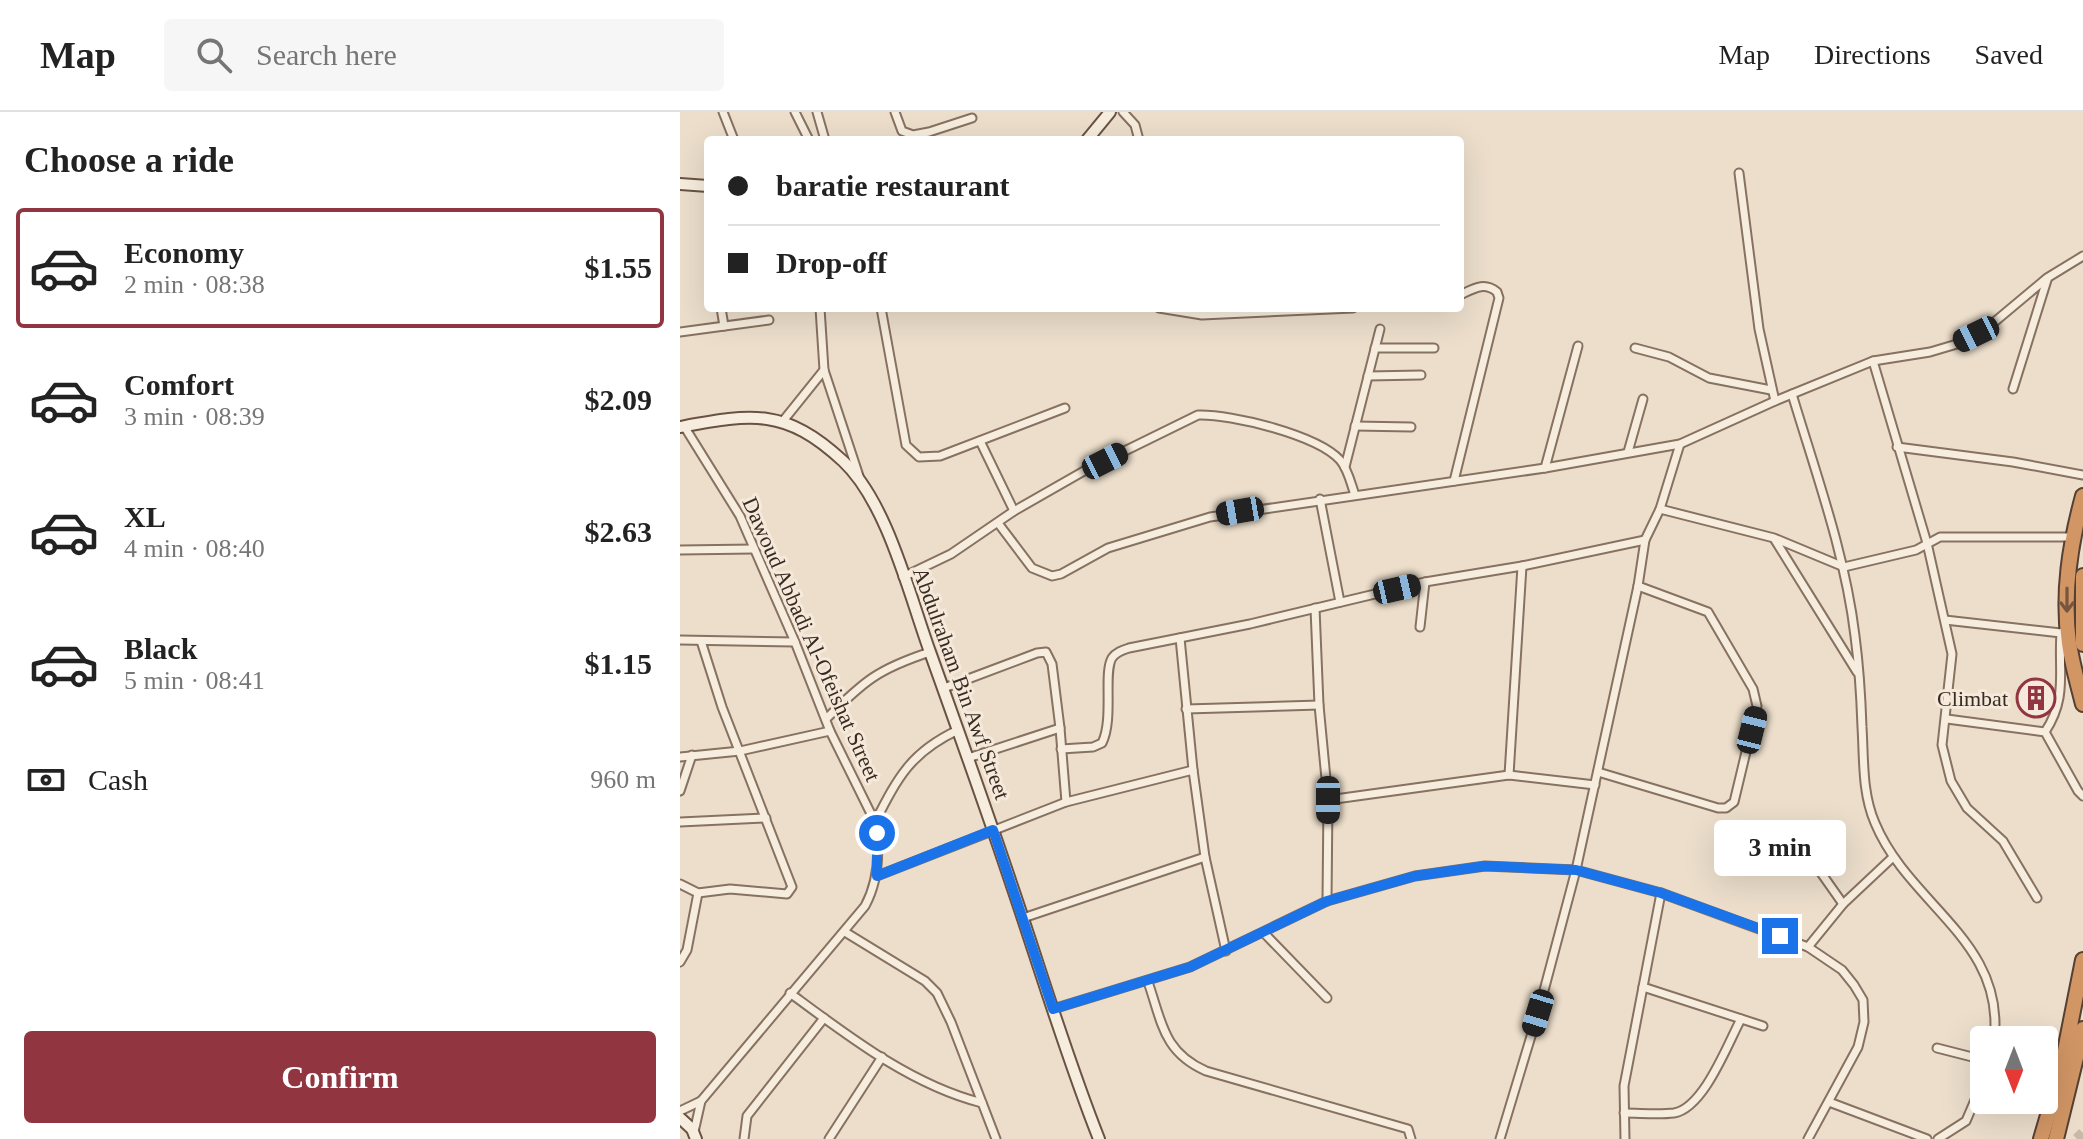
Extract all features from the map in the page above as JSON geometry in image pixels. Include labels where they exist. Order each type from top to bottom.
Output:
[{"type":"highway","points":[[2083,496],[2067,585],[2064,630],[2083,704]]},
{"type":"highway","points":[[2083,576],[2083,644]]},
{"type":"highway","points":[[2041,1139],[2061,1071],[2083,960]]},
{"type":"highway","points":[[2056,1139],[2083,1029]]},
{"type":"street","points":[[723,112],[732,136]]},
{"type":"street","points":[[795,112],[807,136]]},
{"type":"street","points":[[817,112],[824,136]]},
{"type":"street","points":[[895,112],[902,131],[913,135],[972,118]]},
{"type":"street","points":[[1090,136],[1110,112]]},
{"type":"street","points":[[1123,112],[1135,125],[1138,136]]},
{"type":"street","points":[[1739,173],[1759,329],[1775,401]]},
{"type":"street","points":[[680,184],[704,186]]},
{"type":"street","points":[[998,523],[1032,568],[1052,576],[1108,548],[1182,524],[1240,511],[1545,468],[1680,444],[1873,361],[1930,352],[1957,344],[2002,317],[2047,278],[2083,256]]},
{"type":"street","points":[[2013,389],[2047,278]]},
{"type":"street","points":[[1454,481],[1499,298],[1497,292],[1485,286],[1464,293]]},
{"type":"street","points":[[722,312],[724,326]]},
{"type":"street","points":[[820,312],[824,370],[860,479]]},
{"type":"street","points":[[882,312],[906,445],[912,453],[928,458],[1065,408]]},
{"type":"street","points":[[1184,312],[1202,315],[1267,312]]},
{"type":"street","points":[[680,332],[769,320]]},
{"type":"street","points":[[1345,467],[1380,329]]},
{"type":"street","points":[[1545,468],[1578,346]]},
{"type":"street","points":[[1375,348],[1434,348]]},
{"type":"street","points":[[1635,348],[1669,357],[1709,378],[1771,390]]},
{"type":"street","points":[[1873,361],[1927,543],[1952,654],[1942,745],[1951,781],[1967,808],[2003,841],[2037,898]]},
{"type":"street","points":[[783,421],[824,370]]},
{"type":"street","points":[[1368,376],[1421,375]]},
{"type":"street","points":[[1792,394],[1844,567],[1858,675],[1866,801],[1892,858],[1954,926],[1985,971],[1997,1017],[1996,1026]]},
{"type":"street","points":[[1628,452],[1643,399]]},
{"type":"street","points":[[903,577],[951,554],[1014,511],[1084,471],[1198,415],[1217,415],[1270,427],[1321,447],[1345,467],[1355,495]]},
{"type":"street","name":"Abdulraham Bin Awf Street","points":[[682,427],[754,416],[783,421],[828,448],[860,479],[881,518],[944,688],[1099,1139]]},
{"type":"street","points":[[1355,426],[1411,427]]},
{"type":"street","name":"Dawoud Abbadi Al-Ofeishat Street","points":[[680,1111],[701,1101],[845,932],[865,906],[877,876],[875,822],[830,731],[740,516],[682,427]]},
{"type":"street","points":[[980,441],[1014,511]]},
{"type":"street","points":[[1500,1139],[1576,870],[1638,586],[1645,540],[1660,509],[1680,444]]},
{"type":"street","points":[[1897,447],[2013,462],[2083,475]]},
{"type":"street","points":[[1320,499],[1340,602]]},
{"type":"street","points":[[1660,509],[1774,538],[1844,567],[1916,550],[1940,537],[2074,537]]},
{"type":"street","points":[[1774,538],[1858,675]]},
{"type":"street","points":[[1061,749],[1093,747],[1104,739],[1108,721],[1110,663],[1115,654],[1129,648],[1425,582],[1522,566],[1645,540]]},
{"type":"street","points":[[680,550],[754,549]]},
{"type":"street","points":[[1509,775],[1522,566]]},
{"type":"street","points":[[1420,627],[1425,582]]},
{"type":"street","points":[[1598,772],[1726,808],[1734,802],[1757,706],[1753,689],[1708,612],[1638,586]]},
{"type":"street","points":[[1315,608],[1319,705],[1328,800],[1327,901]]},
{"type":"street","points":[[1945,620],[2064,630],[2057,714],[2045,732]]},
{"type":"street","points":[[1180,638],[1205,857],[1226,951]]},
{"type":"street","points":[[680,640],[795,642]]},
{"type":"street","points":[[680,884],[698,893],[719,890],[783,894],[791,891],[791,883],[722,707],[701,641]]},
{"type":"street","points":[[826,719],[874,675],[930,652]]},
{"type":"street","points":[[944,688],[1046,652],[1052,664],[1066,802]]},
{"type":"street","points":[[1186,709],[1319,705]]},
{"type":"street","points":[[1947,719],[2045,732]]},
{"type":"street","points":[[968,758],[1060,728]]},
{"type":"street","points":[[875,822],[890,794],[921,751],[958,730]]},
{"type":"street","points":[[680,757],[740,751],[830,731]]},
{"type":"street","points":[[2045,732],[2083,796]]},
{"type":"street","points":[[680,791],[692,755]]},
{"type":"street","points":[[877,876],[1066,802],[1193,770]]},
{"type":"street","points":[[1328,800],[1509,775],[1595,785]]},
{"type":"street","points":[[680,822],[766,818]]},
{"type":"street","points":[[1805,850],[1843,904]]},
{"type":"street","points":[[1023,918],[1205,857]]},
{"type":"street","points":[[1808,947],[1843,904],[1892,858]]},
{"type":"street","points":[[1053,1009],[1148,982],[1226,951],[1327,901],[1415,876],[1485,866],[1576,870],[1661,893],[1808,947],[1842,970],[1863,1000],[1864,1022],[1858,1047],[1808,1139]]},
{"type":"street","points":[[680,962],[687,950],[698,893]]},
{"type":"street","points":[[1625,1139],[1627,1064],[1661,893]]},
{"type":"street","points":[[845,932],[925,981],[937,993],[996,1139]]},
{"type":"street","points":[[1264,933],[1327,998]]},
{"type":"street","points":[[1148,982],[1172,1048],[1188,1063],[1206,1071],[1408,1129],[1411,1139]]},
{"type":"street","points":[[1643,987],[1763,1026]]},
{"type":"street","points":[[790,993],[882,1057],[939,1090],[982,1103]]},
{"type":"street","points":[[744,1139],[747,1116],[824,1018]]},
{"type":"street","points":[[1624,1113],[1676,1113],[1688,1107],[1699,1096],[1741,1019]]},
{"type":"street","points":[[1937,1048],[1970,1056]]},
{"type":"street","points":[[829,1139],[882,1057]]},
{"type":"street","name":"Dawoud Abbadi Al-Ofeishat Street","points":[[695,1136],[701,1101]]},
{"type":"street","points":[[1829,1102],[1927,1139]]},
{"type":"street","points":[[1938,1139],[1966,1121],[1970,1112]]},
{"type":"street","points":[[680,1118],[695,1136]]},
{"type":"tunnel","points":[[2077,1139],[2083,1133]]},
{"type":"place","name":"Climbat","points":[[2036,698]]},
{"type":"route","points":[[877,833],[877,876],[993,830],[1053,1009],[1190,967],[1327,901],[1415,876],[1485,866],[1576,870],[1661,893],[1780,936]]}]
